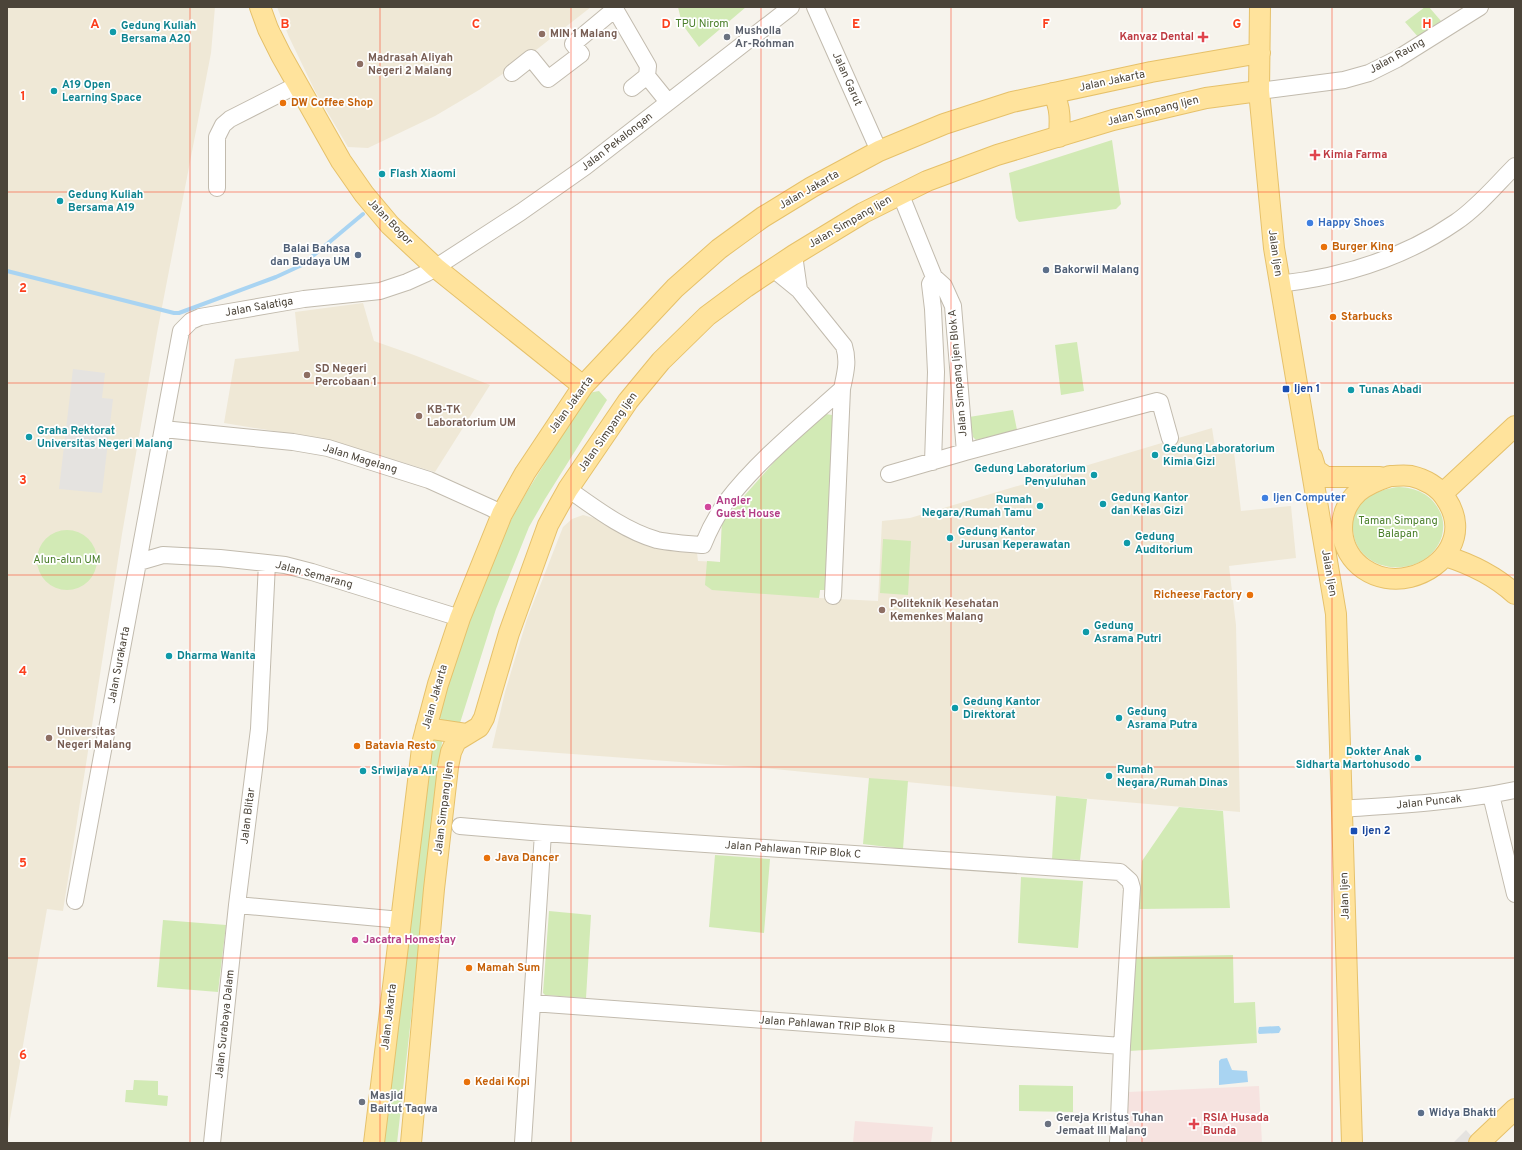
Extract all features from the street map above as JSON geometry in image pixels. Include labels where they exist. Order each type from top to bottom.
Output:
[{"type":"main road","name":"Jalan Bogor","points":[[260,7],[268,29],[297,85],[341,161],[364,194],[390,224],[436,268],[583,386]]},
{"type":"main road","name":"Jalan Ijen","points":[[1260,7],[1260,90],[1274,248],[1336,614],[1352,1143]]},
{"type":"main road","name":"Jalan Jakarta","points":[[374,1143],[423,740],[438,684],[460,618],[502,514],[525,473],[583,386],[675,288],[719,249],[763,217],[812,187],[879,151],[944,124],[1012,102],[1151,72],[1260,53]]},
{"type":"main road","name":"Jalan Simpang Ijen","points":[[411,1143],[433,897],[451,752],[456,741],[479,727],[484,718],[509,633],[548,525],[568,489],[628,401],[661,361],[708,316],[772,268],[863,213],[900,193],[927,180],[997,155],[1156,109],[1206,98],[1260,90]]},
{"type":"main road","points":[[1053,93],[1057,101],[1059,112],[1059,137]]},
{"type":"main road","points":[[1443,493],[1515,426]]},
{"type":"main road","points":[[1306,436],[1316,470],[1326,477],[1412,476],[1433,484],[1443,493],[1453,512],[1456,524],[1455,536],[1445,556],[1434,567],[1420,575],[1404,579],[1382,577],[1371,574],[1357,564],[1350,555],[1345,546],[1342,535],[1314,489]]},
{"type":"main road","points":[[1336,614],[1342,523],[1345,511],[1352,498],[1365,486],[1390,476]]},
{"type":"main road","points":[[1445,556],[1477,568],[1505,585],[1515,594]]},
{"type":"main road","points":[[426,728],[466,734]]},
{"type":"main road","points":[[1479,1143],[1515,1109]]},
{"type":"street","name":"Jalan Pekalongan","points":[[436,268],[459,250],[520,212],[585,167],[791,7]]},
{"type":"street","name":"Jalan Garut","points":[[815,7],[879,151]]},
{"type":"street","points":[[512,73],[531,58],[548,79],[581,54],[573,44],[615,9],[648,66],[647,76],[668,102]]},
{"type":"street","name":"Jalan Raung","points":[[1260,90],[1344,80],[1369,72],[1397,59],[1470,9]]},
{"type":"street","points":[[632,88],[647,76]]},
{"type":"street","points":[[217,188],[217,137],[223,125],[230,119],[297,85]]},
{"type":"street","points":[[1279,284],[1307,281],[1340,273],[1379,261],[1413,247],[1469,212],[1515,166]]},
{"type":"street","name":"Jalan Simpang Ijen Blok A","points":[[900,193],[934,277],[940,281],[947,290],[953,306],[964,452]]},
{"type":"street","points":[[794,255],[799,290]]},
{"type":"street","name":"Jalan Salatiga","points":[[163,429],[181,331],[191,321],[200,317],[304,299],[380,291],[407,282],[436,268]]},
{"type":"street","points":[[772,268],[799,290],[844,346],[847,354],[847,366],[842,389],[832,596]]},
{"type":"street","name":"Jalan Simpang Ijen Blok A","points":[[933,462],[936,372],[934,325],[930,284],[934,277]]},
{"type":"street","points":[[934,325],[955,322]]},
{"type":"street","points":[[568,489],[618,522],[639,533],[656,540],[703,545],[709,531],[726,503],[757,467],[842,389]]},
{"type":"street","points":[[888,474],[964,452],[1157,401],[1160,402],[1170,438]]},
{"type":"street","name":"Jalan Magelang","points":[[163,429],[293,442],[328,448],[430,480],[502,514]]},
{"type":"street","name":"Jalan Surakarta","points":[[75,901],[163,429]]},
{"type":"street","name":"Jalan Semarang","points":[[142,544],[163,555]]},
{"type":"street","name":"Jalan Semarang","points":[[139,562],[163,555],[220,558],[285,565],[460,618]]},
{"type":"street","name":"Jalan Blitar","points":[[237,905],[259,729],[267,563]]},
{"type":"street","name":"Jalan Puncak","points":[[1342,809],[1424,803],[1491,795],[1515,790]]},
{"type":"street","points":[[1491,795],[1515,894]]},
{"type":"street","name":"Jalan Pahlawan TRIP Blok C","points":[[460,826],[1120,872],[1130,881],[1132,888],[1122,1046]]},
{"type":"street","points":[[523,1143],[544,833]]},
{"type":"street","points":[[237,905],[401,920]]},
{"type":"street","name":"Jalan Surabaya Dalam","points":[[212,1143],[237,905]]},
{"type":"street","name":"Jalan Pahlawan TRIP Blok B","points":[[532,1003],[1122,1046]]},
{"type":"street","points":[[1118,1143],[1122,1046]]},
{"type":"shaded area","name":"Universitas Negeri Malang","points":[[7,7],[215,7],[211,53],[157,333],[122,534],[63,911],[47,909],[7,1136]]},
{"type":"shaded area","points":[[277,7],[591,7],[522,61],[479,90],[435,116],[368,148],[348,147],[315,91],[289,37]]},
{"type":"shaded area","name":"SD Negeri Percobaan 1","points":[[363,303],[374,341],[490,385],[435,472],[323,439],[224,423],[235,359],[299,351],[295,312]]},
{"type":"shaded area","points":[[73,369],[105,373],[102,398],[113,399],[102,493],[59,489]]},
{"type":"shaded area","name":"Politeknik Kesehatan Kemenkes Malang","points":[[832,415],[828,590],[820,590],[819,598],[878,601],[882,521],[910,518],[1212,428],[1215,447],[1233,444],[1241,511],[1291,506],[1296,558],[1229,566],[1236,625],[1240,812],[999,791],[774,769],[492,748],[505,692],[527,619],[563,527],[572,519],[583,515],[594,518],[620,533],[648,544],[692,550],[697,553],[698,561],[720,562],[722,521]]},
{"type":"shaded area","name":"RSIA Husada Bunda","points":[[1259,1086],[1262,1143],[1125,1143],[1128,1092]]},
{"type":"shaded area","points":[[855,1121],[933,1127],[931,1143],[853,1143]]},
{"type":"shaded area","points":[[1466,1130],[1474,1139],[1470,1143],[1453,1143]]},
{"type":"green space","name":"TPU Nirom","points":[[678,7],[746,7],[699,47],[682,24]]},
{"type":"green space","points":[[1425,7],[1429,7],[1441,21],[1419,38],[1405,22]]},
{"type":"green space","points":[[1112,140],[1121,204],[1116,209],[1019,222],[1016,218],[1009,173]]},
{"type":"green space","points":[[1077,342],[1084,391],[1061,395],[1055,345]]},
{"type":"green space","points":[[599,391],[607,400],[529,527],[496,609],[460,723],[445,724],[439,717],[459,643],[505,531],[525,495],[588,393]]},
{"type":"green space","points":[[1013,410],[1017,430],[976,440],[973,437],[969,417]]},
{"type":"green space","points":[[826,414],[832,415],[836,420],[828,590],[820,590],[819,598],[712,590],[705,585],[707,561],[720,562],[722,521],[790,444]]},
{"type":"green space","name":"Taman Simpang Balapan","points":[[1399,487],[1417,490],[1432,500],[1441,513],[1443,529],[1442,536],[1434,551],[1421,561],[1406,566],[1390,567],[1375,563],[1363,554],[1355,540],[1353,522],[1354,514],[1363,501],[1376,493]]},
{"type":"green space","name":"Alun-alun UM","points":[[67,530],[84,535],[92,543],[97,560],[92,577],[84,585],[67,590],[50,585],[42,577],[37,560],[42,543],[50,535]]},
{"type":"green space","points":[[883,539],[911,541],[908,595],[880,593]]},
{"type":"green space","points":[[435,736],[441,737],[442,742],[397,1143],[384,1143],[421,801],[431,741]]},
{"type":"green space","points":[[869,778],[908,781],[903,849],[863,844]]},
{"type":"green space","points":[[1056,796],[1087,799],[1080,860],[1052,859]]},
{"type":"green space","points":[[1179,807],[1223,811],[1230,908],[1139,909],[1142,861]]},
{"type":"green space","points":[[715,855],[770,859],[764,933],[709,927]]},
{"type":"green space","points":[[1021,877],[1083,881],[1078,948],[1018,943]]},
{"type":"green space","points":[[549,911],[591,915],[586,998],[545,995],[543,993]]},
{"type":"green space","points":[[163,920],[226,925],[218,992],[157,987]]},
{"type":"green space","points":[[1233,955],[1234,1003],[1255,1002],[1257,1043],[1129,1051],[1134,957]]},
{"type":"green space","points":[[134,1080],[158,1081],[158,1095],[168,1096],[167,1106],[125,1102],[126,1090],[133,1090]]},
{"type":"green space","points":[[1019,1085],[1073,1086],[1073,1112],[1019,1111]]},
{"type":"water","points":[[1279,1026],[1281,1029],[1279,1033],[1259,1034],[1258,1032],[1259,1027]]},
{"type":"water","points":[[1227,1058],[1232,1070],[1247,1071],[1248,1082],[1219,1085],[1219,1061]]},
{"type":"waterway","points":[[7,271],[179,313],[276,277],[302,265],[363,214]]},
{"type":"place","name":"Gedung Kuliah Bersama A20","points":[[113,32]]},
{"type":"place","name":"MIN 1 Malang","points":[[542,34]]},
{"type":"place","name":"Musholla Ar-Rohman","points":[[727,37]]},
{"type":"place","name":"Kanvaz Dental","points":[[1203,37]]},
{"type":"place","name":"Madrasah Aliyah Negeri 2 Malang","points":[[360,64]]},
{"type":"place","name":"A19 Open Learning Space","points":[[54,91]]},
{"type":"place","name":"DW Coffee Shop","points":[[283,103]]},
{"type":"place","name":"Kimia Farma","points":[[1315,155]]},
{"type":"place","name":"Flash Xiaomi","points":[[382,174]]},
{"type":"place","name":"Gedung Kuliah Bersama A19","points":[[60,201]]},
{"type":"place","name":"Happy Shoes","points":[[1310,223]]},
{"type":"place","name":"Burger King","points":[[1324,247]]},
{"type":"place","name":"Balai Bahasa dan Budaya UM","points":[[358,255]]},
{"type":"place","name":"Bakorwil Malang","points":[[1046,270]]},
{"type":"place","name":"Starbucks","points":[[1333,317]]},
{"type":"place","name":"SD Negeri Percobaan 1","points":[[307,375]]},
{"type":"place","name":"Ijen 1","points":[[1286,389]]},
{"type":"place","name":"Tunas Abadi","points":[[1351,390]]},
{"type":"place","name":"KB-TK Laboratorium UM","points":[[419,416]]},
{"type":"place","name":"Graha Rektorat Universitas Negeri Malang","points":[[29,437]]},
{"type":"place","name":"Gedung Laboratorium Kimia Gizi","points":[[1155,455]]},
{"type":"place","name":"Gedung Laboratorium Penyuluhan","points":[[1094,475]]},
{"type":"place","name":"Ijen Computer","points":[[1265,498]]},
{"type":"place","name":"Gedung Kantor dan Kelas Gizi","points":[[1103,504]]},
{"type":"place","name":"Rumah Negara/Rumah Tamu","points":[[1040,506]]},
{"type":"place","name":"Angler Guest House","points":[[708,507]]},
{"type":"place","name":"Gedung Kantor Jurusan Keperawatan","points":[[950,538]]},
{"type":"place","name":"Gedung Auditorium","points":[[1127,543]]},
{"type":"place","name":"Richeese Factory","points":[[1250,595]]},
{"type":"place","name":"Politeknik Kesehatan Kemenkes Malang","points":[[882,610]]},
{"type":"place","name":"Gedung Asrama Putri","points":[[1086,632]]},
{"type":"place","name":"Dharma Wanita","points":[[169,656]]},
{"type":"place","name":"Gedung Kantor Direktorat","points":[[955,708]]},
{"type":"place","name":"Gedung Asrama Putra","points":[[1119,718]]},
{"type":"place","name":"Universitas Negeri Malang","points":[[49,738]]},
{"type":"place","name":"Batavia Resto","points":[[357,746]]},
{"type":"place","name":"Dokter Anak Sidharta Martohusodo","points":[[1418,758]]},
{"type":"place","name":"Sriwijaya Air","points":[[363,771]]},
{"type":"place","name":"Rumah Negara/Rumah Dinas","points":[[1109,776]]},
{"type":"place","name":"Ijen 2","points":[[1354,831]]},
{"type":"place","name":"Java Dancer","points":[[487,858]]},
{"type":"place","name":"Jacatra Homestay","points":[[355,940]]},
{"type":"place","name":"Mamah Sum","points":[[469,968]]},
{"type":"place","name":"Kedai Kopi","points":[[467,1082]]},
{"type":"place","name":"Masjid Baitut Taqwa","points":[[362,1102]]},
{"type":"place","name":"Widya Bhakti","points":[[1421,1113]]},
{"type":"place","name":"Gereja Kristus Tuhan Jemaat III Malang","points":[[1048,1124]]},
{"type":"place","name":"RSIA Husada Bunda","points":[[1194,1124]]}]
